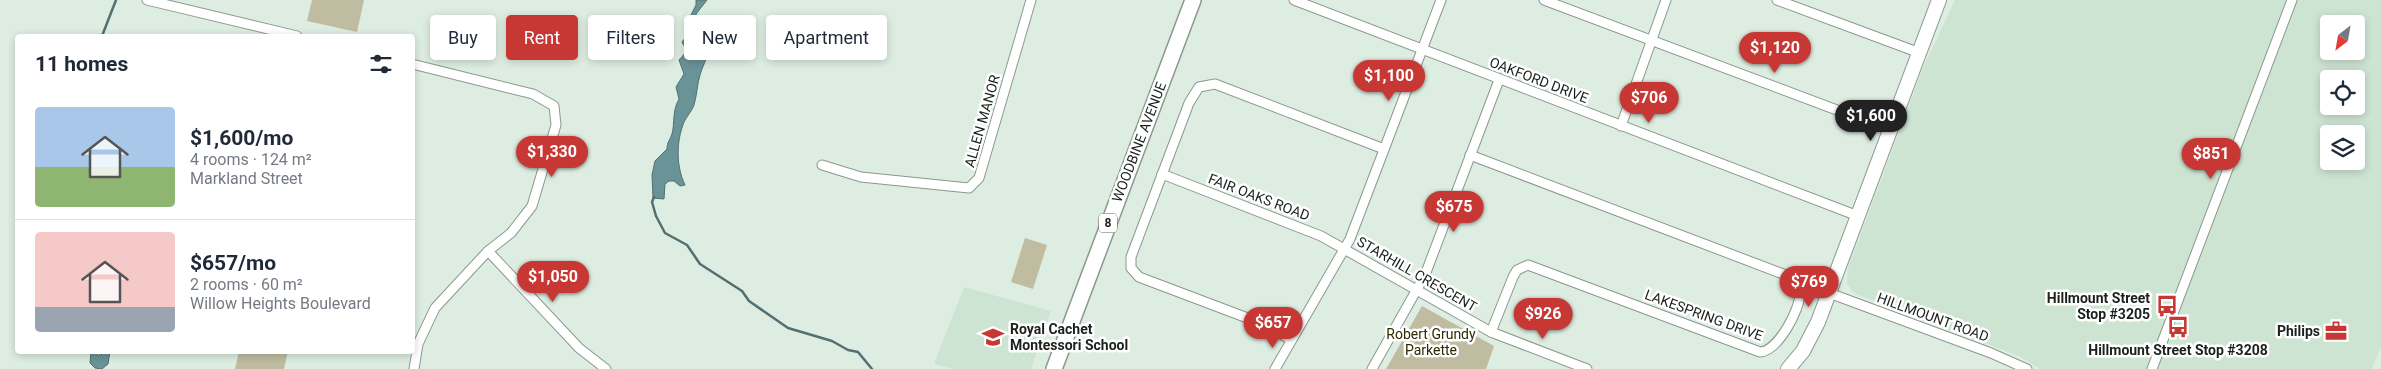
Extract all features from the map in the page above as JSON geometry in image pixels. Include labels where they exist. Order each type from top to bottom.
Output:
[{"type":"main road","name":"WOODBINE AVENUE","points":[[1054,369],[1193,0]]},
{"type":"street","points":[[147,0],[289,34]]},
{"type":"street","name":"ALLEN MANOR","points":[[822,165],[861,177],[969,188],[979,178],[1031,0]]},
{"type":"street","name":"OAKFORD DRIVE","points":[[1294,0],[1858,216]]},
{"type":"street","points":[[1275,369],[1345,248],[1441,0]]},
{"type":"street","points":[[1544,0],[1890,130]]},
{"type":"street","points":[[1621,126],[1666,0]]},
{"type":"street","points":[[1778,0],[1920,53]]},
{"type":"street","points":[[1788,369],[1811,337],[1829,294],[1939,0]]},
{"type":"street","points":[[2152,369],[2292,0]]},
{"type":"street","points":[[414,369],[418,344],[435,308],[488,251],[511,233],[532,206],[556,125],[554,106],[533,94],[415,65]]},
{"type":"street","points":[[1372,369],[1417,290],[1432,258],[1499,80]]},
{"type":"street","points":[[1291,340],[1266,326],[1134,273],[1130,263],[1131,257],[1190,103],[1199,87],[1206,84],[1223,88],[1384,149]]},
{"type":"street","name":"LAKESPRING DRIVE","points":[[1470,156],[1791,277],[1798,284],[1800,294],[1791,320],[1781,338],[1771,348],[1760,352],[1528,265],[1517,270],[1513,277],[1491,332]]},
{"type":"street","name":"FAIR OAKS ROAD","points":[[1162,174],[1309,231],[1345,248]]},
{"type":"street","name":"STARHILL CRESCENT","points":[[1345,248],[1491,332],[1587,369]]},
{"type":"street","points":[[488,251],[579,348],[606,369]]},
{"type":"street","name":"HILLMOUNT ROAD","points":[[1829,294],[1991,353],[2027,369]]},
{"type":"shaded area","points":[[1955,0],[2381,0],[2381,347],[2372,369],[2040,369],[2021,357],[1854,293],[1847,284],[1848,268],[1923,68]]},
{"type":"shaded area","name":"Royal Cachet Montessori School","points":[[964,287],[1051,311],[1031,369],[955,369],[934,364]]},
{"type":"green space","points":[[312,0],[364,0],[357,32],[307,21]]},
{"type":"green space","points":[[1025,238],[1047,245],[1033,289],[1011,282]]},
{"type":"green space","name":"Robert Grundy Parkette","points":[[1422,306],[1494,346],[1486,369],[1386,369]]},
{"type":"green space","points":[[238,354],[287,354],[284,369],[235,369]]},
{"type":"water","points":[[696,0],[707,0],[696,15],[691,15],[696,5]]},
{"type":"water","points":[[684,54],[684,60],[706,60],[699,79],[694,105],[684,122],[678,146],[680,170],[685,185],[680,186],[674,181],[669,181],[665,184],[664,199],[653,198],[652,175],[655,161],[667,149],[672,134],[674,112],[679,99],[676,87],[684,74],[679,60]]},
{"type":"water","points":[[91,354],[97,354],[98,356],[100,354],[110,354],[108,364],[102,369],[95,368],[90,363]]},
{"type":"waterway","points":[[103,34],[116,0]]},
{"type":"waterway","points":[[654,197],[652,202],[656,216],[665,233],[687,245],[700,264],[742,291],[749,301],[788,328],[832,341],[848,350],[858,352],[872,369]]},
{"type":"place","name":"Hillmount Street Stop #3205","points":[[2167,306]]},
{"type":"place","name":"Hillmount Street Stop #3208","points":[[2178,327]]},
{"type":"place","name":"Philips","points":[[2336,331]]},
{"type":"place","name":"Royal Cachet Montessori School","points":[[993,337]]}]
